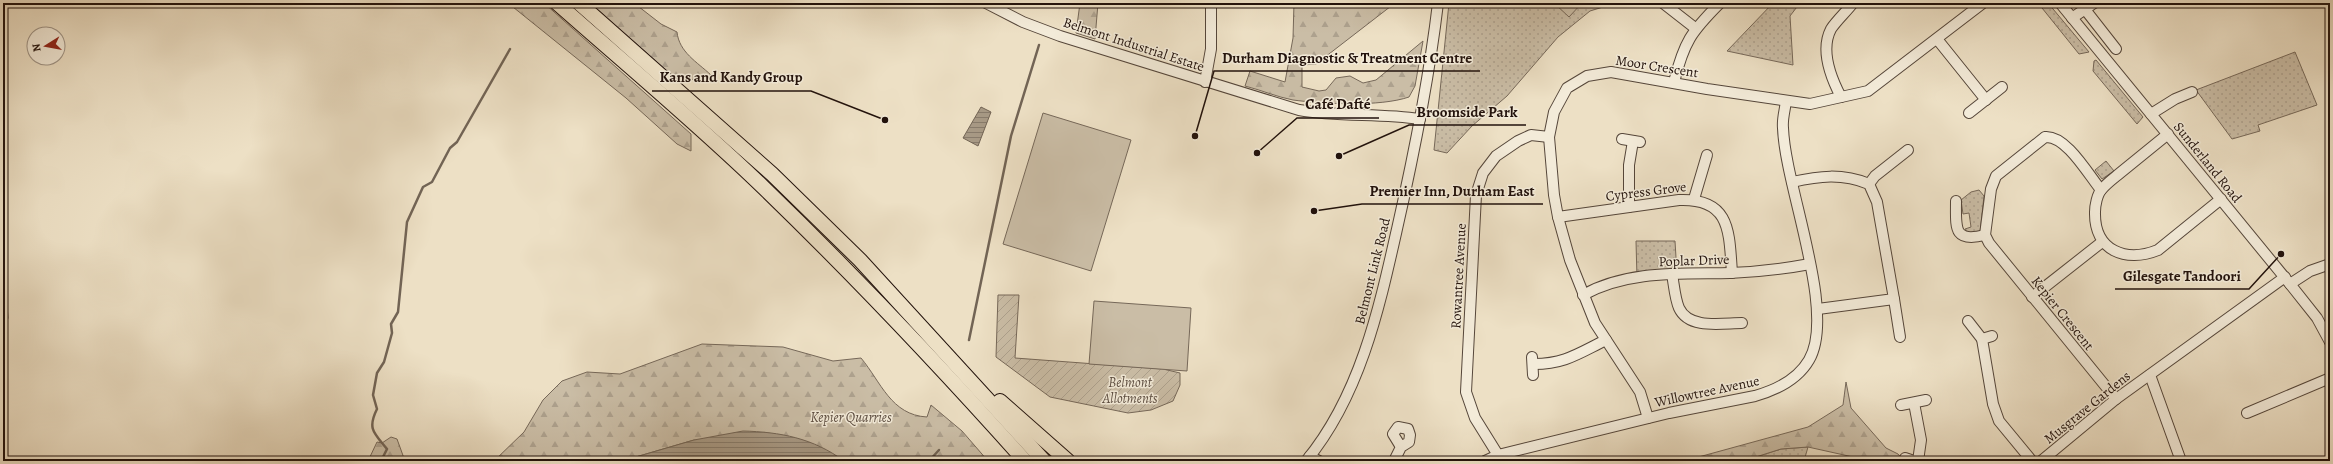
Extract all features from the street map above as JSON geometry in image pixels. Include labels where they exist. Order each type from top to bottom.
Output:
[{"type":"highway","points":[[557,3],[702,130],[763,186],[850,272],[1025,461]]},
{"type":"highway","points":[[579,3],[772,174],[860,260],[1044,461]]},
{"type":"highway","points":[[923,328],[998,399],[1068,461]]},
{"type":"street","name":"Belmont Industrial Estate","points":[[986,3],[1022,22],[1060,36],[1205,82],[1316,113],[1394,115],[1420,119]]},
{"type":"street","points":[[1205,82],[1210,49],[1211,3]]},
{"type":"street","name":"Belmont Link Road","points":[[1312,459],[1337,413],[1361,361],[1387,275],[1420,119],[1438,3]]},
{"type":"street","points":[[1663,3],[1695,28]]},
{"type":"street","points":[[1674,82],[1681,54],[1695,28],[1720,3]]},
{"type":"street","points":[[1841,97],[1832,80],[1826,46],[1832,29],[1854,3]]},
{"type":"street","name":"Moor Crescent","points":[[1648,418],[1640,392],[1606,340],[1583,295],[1558,217],[1554,195],[1549,137],[1554,112],[1567,88],[1587,76],[1611,72],[1810,104],[1868,90],[1983,3]]},
{"type":"street","name":"Sunderland Road","points":[[2060,3],[2288,280],[2317,318],[2330,342]]},
{"type":"street","points":[[2072,18],[2082,6],[2094,3]]},
{"type":"street","points":[[2082,6],[2116,49]]},
{"type":"street","points":[[1937,39],[1986,100]]},
{"type":"street","points":[[1969,113],[2002,87]]},
{"type":"street","points":[[2151,114],[2175,99],[2192,92]]},
{"type":"street","name":"Willowtree Avenue","points":[[1486,461],[1498,455],[1648,418],[1755,396],[1772,391],[1787,382],[1810,359],[1816,340],[1818,309],[1782,127],[1786,101]]},
{"type":"street","points":[[2168,134],[2101,190],[2095,207],[2095,224],[2102,242],[2120,254],[2136,256],[2147,255],[2158,250],[2221,199]]},
{"type":"street","name":"Rowantree Avenue","points":[[1498,455],[1475,418],[1466,392],[1476,195],[1483,173],[1496,156],[1518,140],[1531,135],[1549,137]]},
{"type":"street","points":[[1956,201],[1956,223],[1960,235],[1965,238],[1987,239],[1990,189],[1996,176],[2045,137],[2056,138],[2066,146],[2101,190]]},
{"type":"street","points":[[1622,139],[1636,141],[1629,165],[1629,207]]},
{"type":"street","points":[[1869,184],[1875,176],[1907,149]]},
{"type":"street","points":[[1694,199],[1706,155]]},
{"type":"street","points":[[1792,182],[1834,175],[1857,179],[1869,184],[1877,202],[1900,336]]},
{"type":"street","name":"Cypress Grove","points":[[1558,217],[1694,199],[1710,204],[1725,219],[1732,273]]},
{"type":"street","name":"Kepier Crescent","points":[[1987,239],[2032,297],[2116,399]]},
{"type":"street","points":[[2032,297],[2102,242]]},
{"type":"street","name":"Poplar Drive","points":[[1583,295],[1609,283],[1637,278],[1672,274],[1760,272],[1810,264]]},
{"type":"street","name":"Musgrave Gardens","points":[[2041,461],[2116,399],[2150,374],[2288,280],[2330,264]]},
{"type":"street","points":[[1672,274],[1679,308],[1684,317],[1694,322],[1709,324],[1742,323]]},
{"type":"street","points":[[1818,309],[1894,299]]},
{"type":"street","points":[[1968,321],[1987,337],[1993,404],[1999,421],[2032,461]]},
{"type":"street","points":[[1533,375],[1533,360],[1553,364],[1566,360],[1606,340]]},
{"type":"street","name":"Musgrave Gardens","points":[[2150,374],[2181,461]]},
{"type":"street","points":[[2247,414],[2330,378]]},
{"type":"street","points":[[1901,405],[1926,400]]},
{"type":"street","points":[[1914,403],[1921,440],[1918,461]]},
{"type":"street","points":[[1394,461],[1400,447]]},
{"type":"green space","points":[[508,3],[544,3],[691,134],[691,151],[677,144],[626,98]]},
{"type":"green space","points":[[590,3],[634,3],[661,24],[677,32],[678,39],[685,51],[711,75],[690,80],[675,78]]},
{"type":"green space","points":[[1080,3],[1098,3],[1095,39],[1076,33]]},
{"type":"green space","points":[[1294,3],[1395,3],[1316,64],[1302,65],[1302,87],[1319,91],[1326,90],[1336,78],[1350,76],[1363,83],[1376,80],[1423,41],[1415,86],[1409,97],[1383,102],[1351,104],[1320,103],[1287,99],[1245,86],[1250,71],[1285,82],[1293,38]]},
{"type":"green space","points":[[1449,3],[1607,3],[1603,7],[1590,11],[1558,37],[1507,96],[1472,126],[1447,153],[1434,150]]},
{"type":"green space","points":[[1554,3],[1582,3],[1569,17]]},
{"type":"green space","points":[[1773,3],[1800,3],[1790,16],[1793,65],[1727,51]]},
{"type":"green space","points":[[2038,3],[2048,3],[2089,52],[2079,54]]},
{"type":"green space","points":[[2295,52],[2317,105],[2258,125],[2260,131],[2232,139],[2196,90]]},
{"type":"green space","points":[[2096,60],[2143,117],[2137,124],[2093,71],[2094,61]]},
{"type":"green space","points":[[1043,113],[1131,140],[1091,271],[1003,244]]},
{"type":"green space","points":[[2106,161],[2114,171],[2102,179],[2095,170]]},
{"type":"green space","points":[[1979,190],[1984,196],[1980,232],[1967,233],[1965,229],[1971,227],[1969,213],[1963,214],[1961,200],[1971,192]]},
{"type":"green space","points":[[1636,241],[1675,241],[1677,274],[1637,278]]},
{"type":"green space","points":[[3,255],[8,318],[3,330]]},
{"type":"green space","name":"Belmont Allotments","points":[[998,295],[1019,295],[1015,358],[1163,369],[1180,373],[1180,385],[1173,401],[1151,410],[1128,413],[1050,397],[996,357]]},
{"type":"green space","points":[[1094,301],[1191,308],[1187,371],[1089,364]]},
{"type":"green space","name":"Kepier Quarries","points":[[702,344],[783,347],[833,361],[861,358],[881,387],[896,404],[915,415],[927,417],[931,405],[962,431],[988,461],[844,461],[694,440],[622,461],[494,461],[524,432],[543,400],[562,381],[587,372],[620,374]]},
{"type":"green space","points":[[1846,382],[1851,408],[1886,448],[1898,454],[1904,461],[1871,461],[1808,447],[1781,449],[1743,461],[1684,461],[1808,427],[1843,405]]},
{"type":"green space","points":[[391,437],[397,439],[405,461],[368,461],[377,442],[382,443]]},
{"type":"green space","points":[[1808,447],[1804,461],[1743,461],[1781,449]]},
{"type":"shaded area","points":[[981,107],[991,112],[978,146],[963,138]]},
{"type":"shaded area","points":[[743,431],[770,433],[796,438],[820,447],[844,461],[770,461],[755,459],[748,461],[622,461],[694,440]]},
{"type":"waterway","points":[[969,340],[1011,136],[1039,45]]},
{"type":"waterway","points":[[381,461],[387,449],[375,435],[373,430],[372,426],[377,409],[373,395],[377,373],[384,362],[392,333],[391,324],[398,312],[407,222],[423,187],[432,182],[450,148],[457,142],[510,49]]},
{"type":"waterway","points":[[929,461],[939,450]]},
{"type":"place","name":"Kans and Kandy Group","points":[[885,120]]},
{"type":"place","name":"Durham Diagnostic & Treatment Centre","points":[[1195,136]]},
{"type":"place","name":"Café Dafté","points":[[1257,153]]},
{"type":"place","name":"Broomside Park","points":[[1339,156]]},
{"type":"place","name":"Premier Inn, Durham East","points":[[1314,211]]},
{"type":"place","name":"Gilesgate Tandoori","points":[[2281,254]]}]
